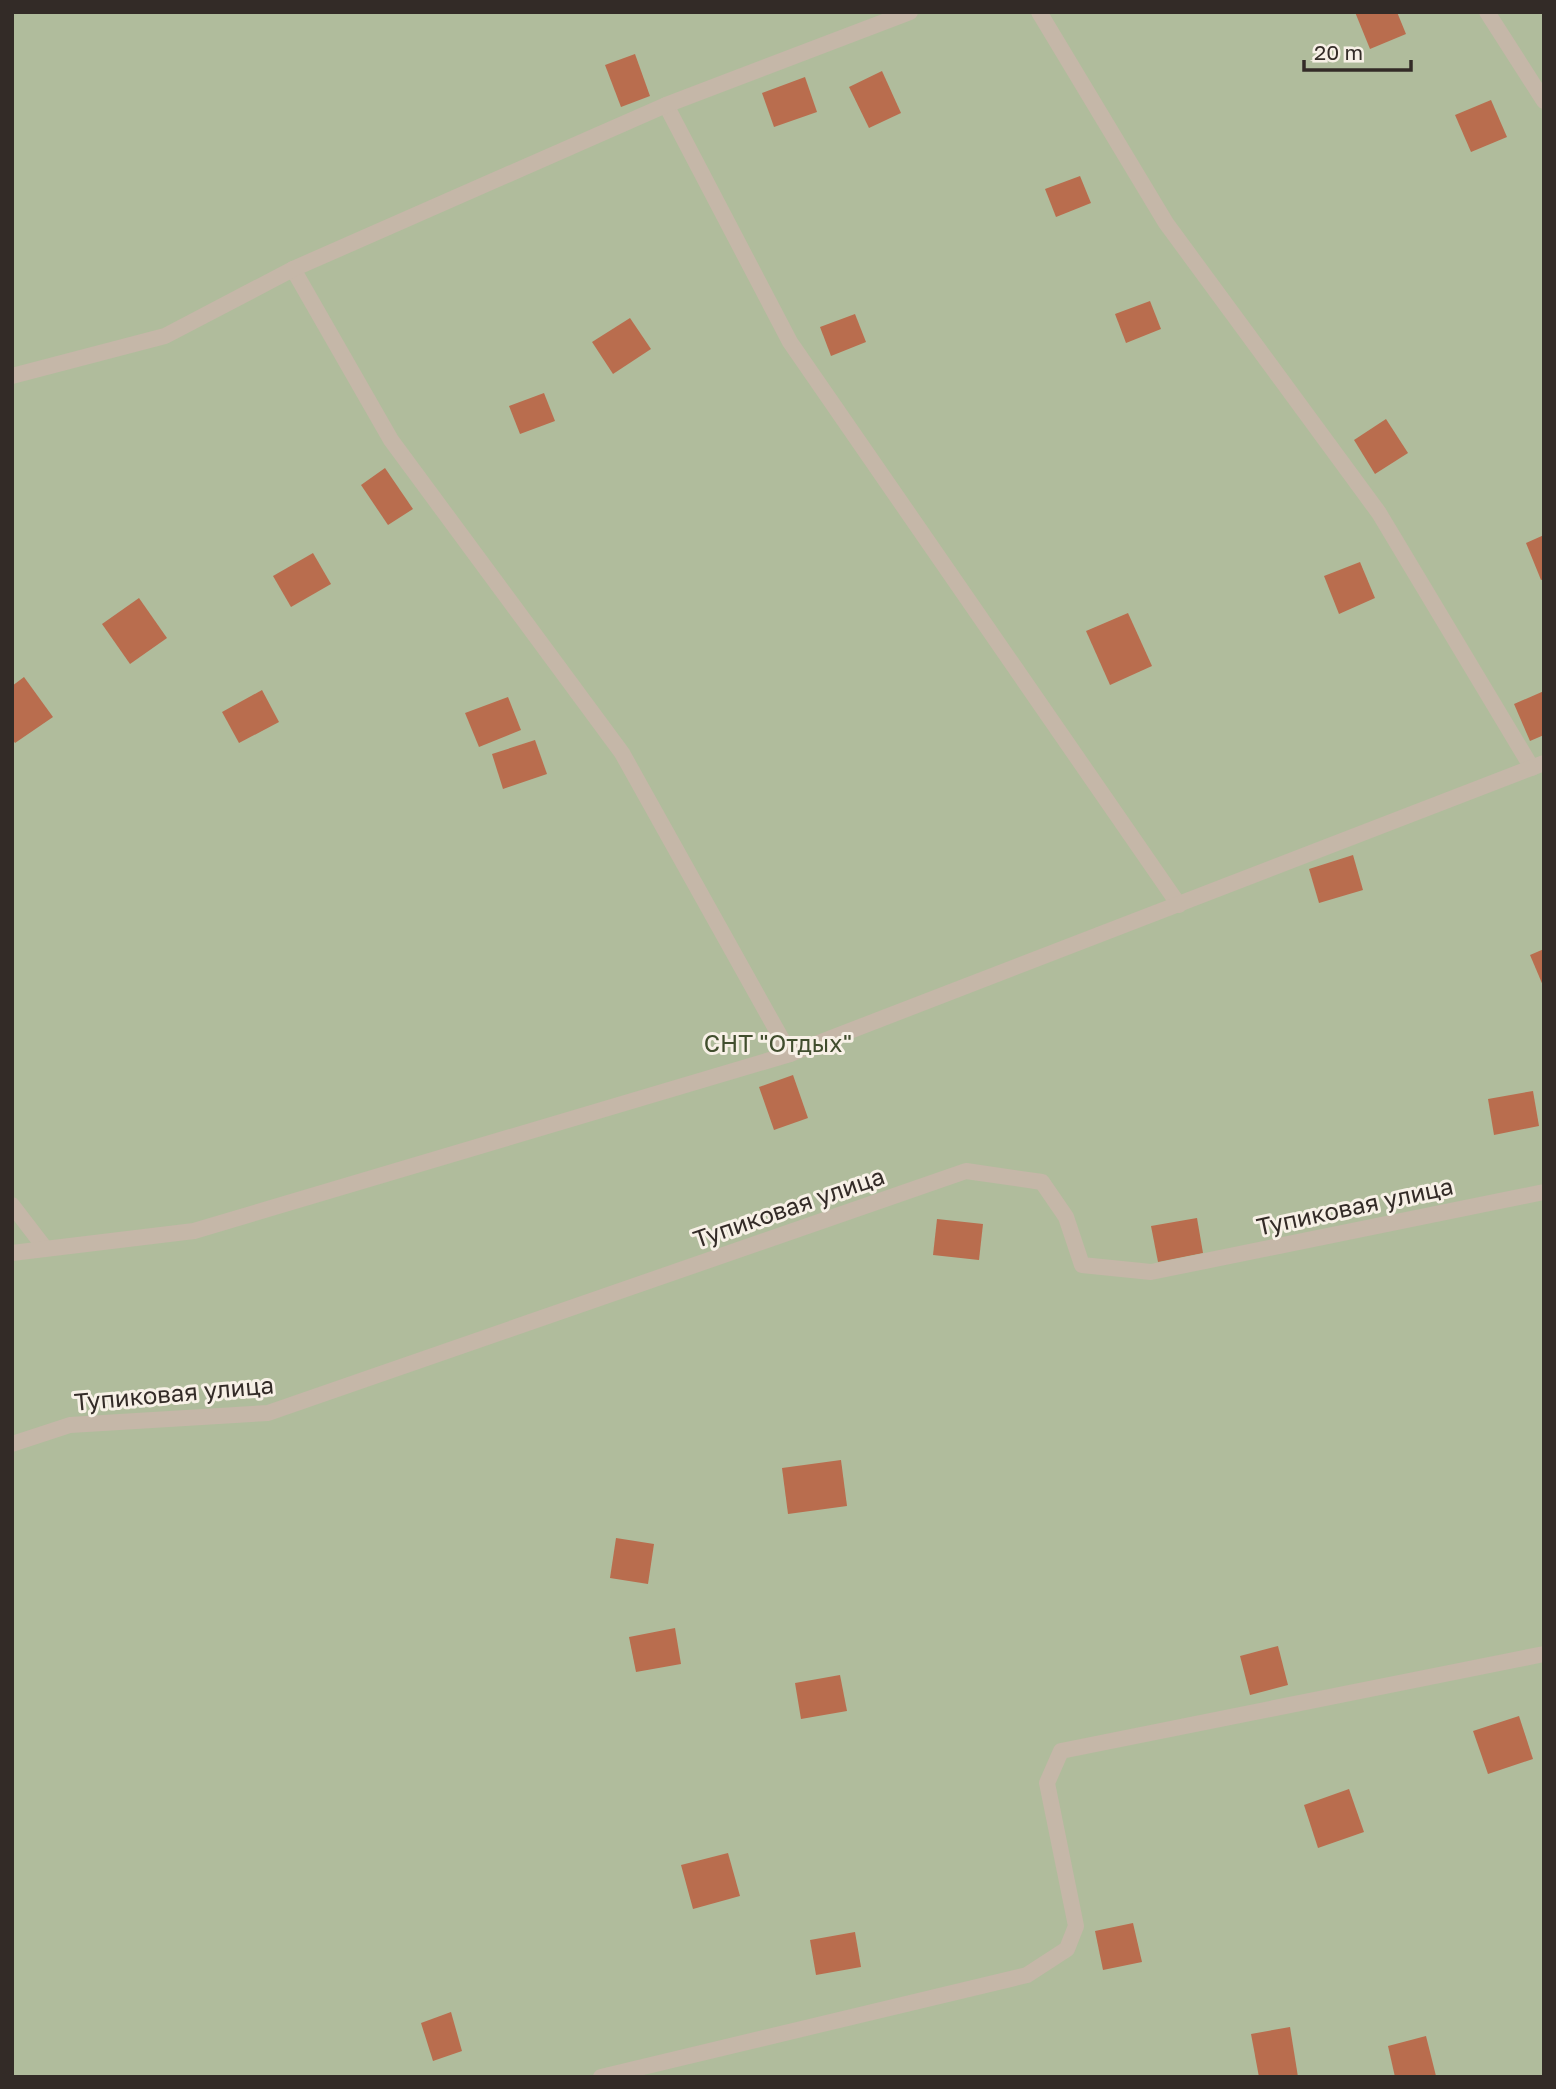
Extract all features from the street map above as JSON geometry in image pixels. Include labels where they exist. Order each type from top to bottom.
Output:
[{"type":"lane","points":[[12,376],[165,336],[293,269],[666,105],[910,12]]},
{"type":"lane","points":[[12,1253],[194,1231],[790,1054],[1538,766],[1379,513],[1166,223],[1039,12]]},
{"type":"lane","points":[[1487,12],[1544,101]]},
{"type":"lane","points":[[666,105],[790,342],[1178,905]]},
{"type":"lane","points":[[293,269],[391,440],[622,753],[790,1054]]},
{"type":"lane","name":"Тупиковая улица","points":[[12,1444],[70,1425],[268,1413],[966,1171],[1042,1182],[1066,1217],[1082,1265],[1152,1272],[1544,1192]]},
{"type":"lane","points":[[12,1205],[45,1248]]},
{"type":"lane","points":[[601,2077],[1027,1975],[1066,1949],[1076,1926],[1047,1783],[1061,1751],[1544,1654]]},
{"type":"green space","name":"СНТ \"Отдых\"","points":[[12,12],[1544,12],[1544,2077],[12,2077]]},
{"type":"building","points":[[1355,12],[1397,12],[1406,34],[1370,49]]},
{"type":"building","points":[[635,54],[650,96],[621,107],[605,65]]},
{"type":"building","points":[[882,71],[901,113],[869,128],[849,87]]},
{"type":"building","points":[[805,77],[817,112],[774,127],[762,93]]},
{"type":"building","points":[[1491,100],[1507,137],[1471,152],[1455,115]]},
{"type":"building","points":[[1080,176],[1091,203],[1056,217],[1045,189]]},
{"type":"building","points":[[1150,301],[1161,329],[1126,343],[1115,314]]},
{"type":"building","points":[[855,314],[866,342],[831,356],[820,327]]},
{"type":"building","points":[[630,318],[651,349],[613,374],[592,342]]},
{"type":"building","points":[[544,393],[555,421],[520,434],[509,406]]},
{"type":"building","points":[[1386,419],[1408,453],[1375,474],[1354,440]]},
{"type":"building","points":[[385,468],[413,509],[388,525],[361,485]]},
{"type":"building","points":[[1544,535],[1544,579],[1541,580],[1526,543]]},
{"type":"building","points":[[313,553],[331,584],[291,607],[273,576]]},
{"type":"building","points":[[1360,562],[1375,598],[1339,614],[1324,576]]},
{"type":"building","points":[[139,598],[167,638],[130,664],[102,624]]},
{"type":"building","points":[[1128,613],[1152,666],[1110,685],[1086,631]]},
{"type":"building","points":[[24,677],[53,717],[15,743],[12,739],[12,686]]},
{"type":"building","points":[[262,690],[279,722],[239,743],[222,712]]},
{"type":"building","points":[[1544,691],[1544,735],[1530,741],[1514,704]]},
{"type":"building","points":[[508,697],[521,730],[479,747],[465,713]]},
{"type":"building","points":[[535,740],[547,774],[503,789],[492,754]]},
{"type":"building","points":[[1353,855],[1363,890],[1319,903],[1309,869]]},
{"type":"building","points":[[1544,949],[1544,988],[1530,955]]},
{"type":"building","points":[[793,1075],[808,1118],[774,1130],[759,1087]]},
{"type":"building","points":[[1533,1091],[1539,1126],[1494,1135],[1488,1099]]},
{"type":"building","points":[[1197,1218],[1203,1253],[1158,1262],[1151,1226]]},
{"type":"building","points":[[937,1219],[983,1224],[979,1260],[933,1255]]},
{"type":"building","points":[[841,1460],[847,1506],[788,1514],[782,1468]]},
{"type":"building","points":[[616,1538],[654,1544],[648,1584],[610,1578]]},
{"type":"building","points":[[675,1628],[681,1664],[636,1672],[629,1637]]},
{"type":"building","points":[[1278,1646],[1288,1685],[1250,1695],[1240,1656]]},
{"type":"building","points":[[840,1675],[847,1711],[801,1719],[795,1683]]},
{"type":"building","points":[[1519,1716],[1533,1759],[1488,1774],[1473,1731]]},
{"type":"building","points":[[1349,1789],[1364,1832],[1318,1848],[1304,1805]]},
{"type":"building","points":[[728,1853],[740,1896],[693,1909],[681,1865]]},
{"type":"building","points":[[1133,1923],[1142,1962],[1103,1970],[1095,1931]]},
{"type":"building","points":[[855,1932],[861,1967],[816,1975],[810,1940]]},
{"type":"building","points":[[451,2012],[462,2051],[433,2061],[421,2023]]},
{"type":"building","points":[[1290,2027],[1298,2077],[1259,2077],[1251,2034]]},
{"type":"building","points":[[1426,2036],[1436,2076],[1395,2077],[1388,2046]]}]
